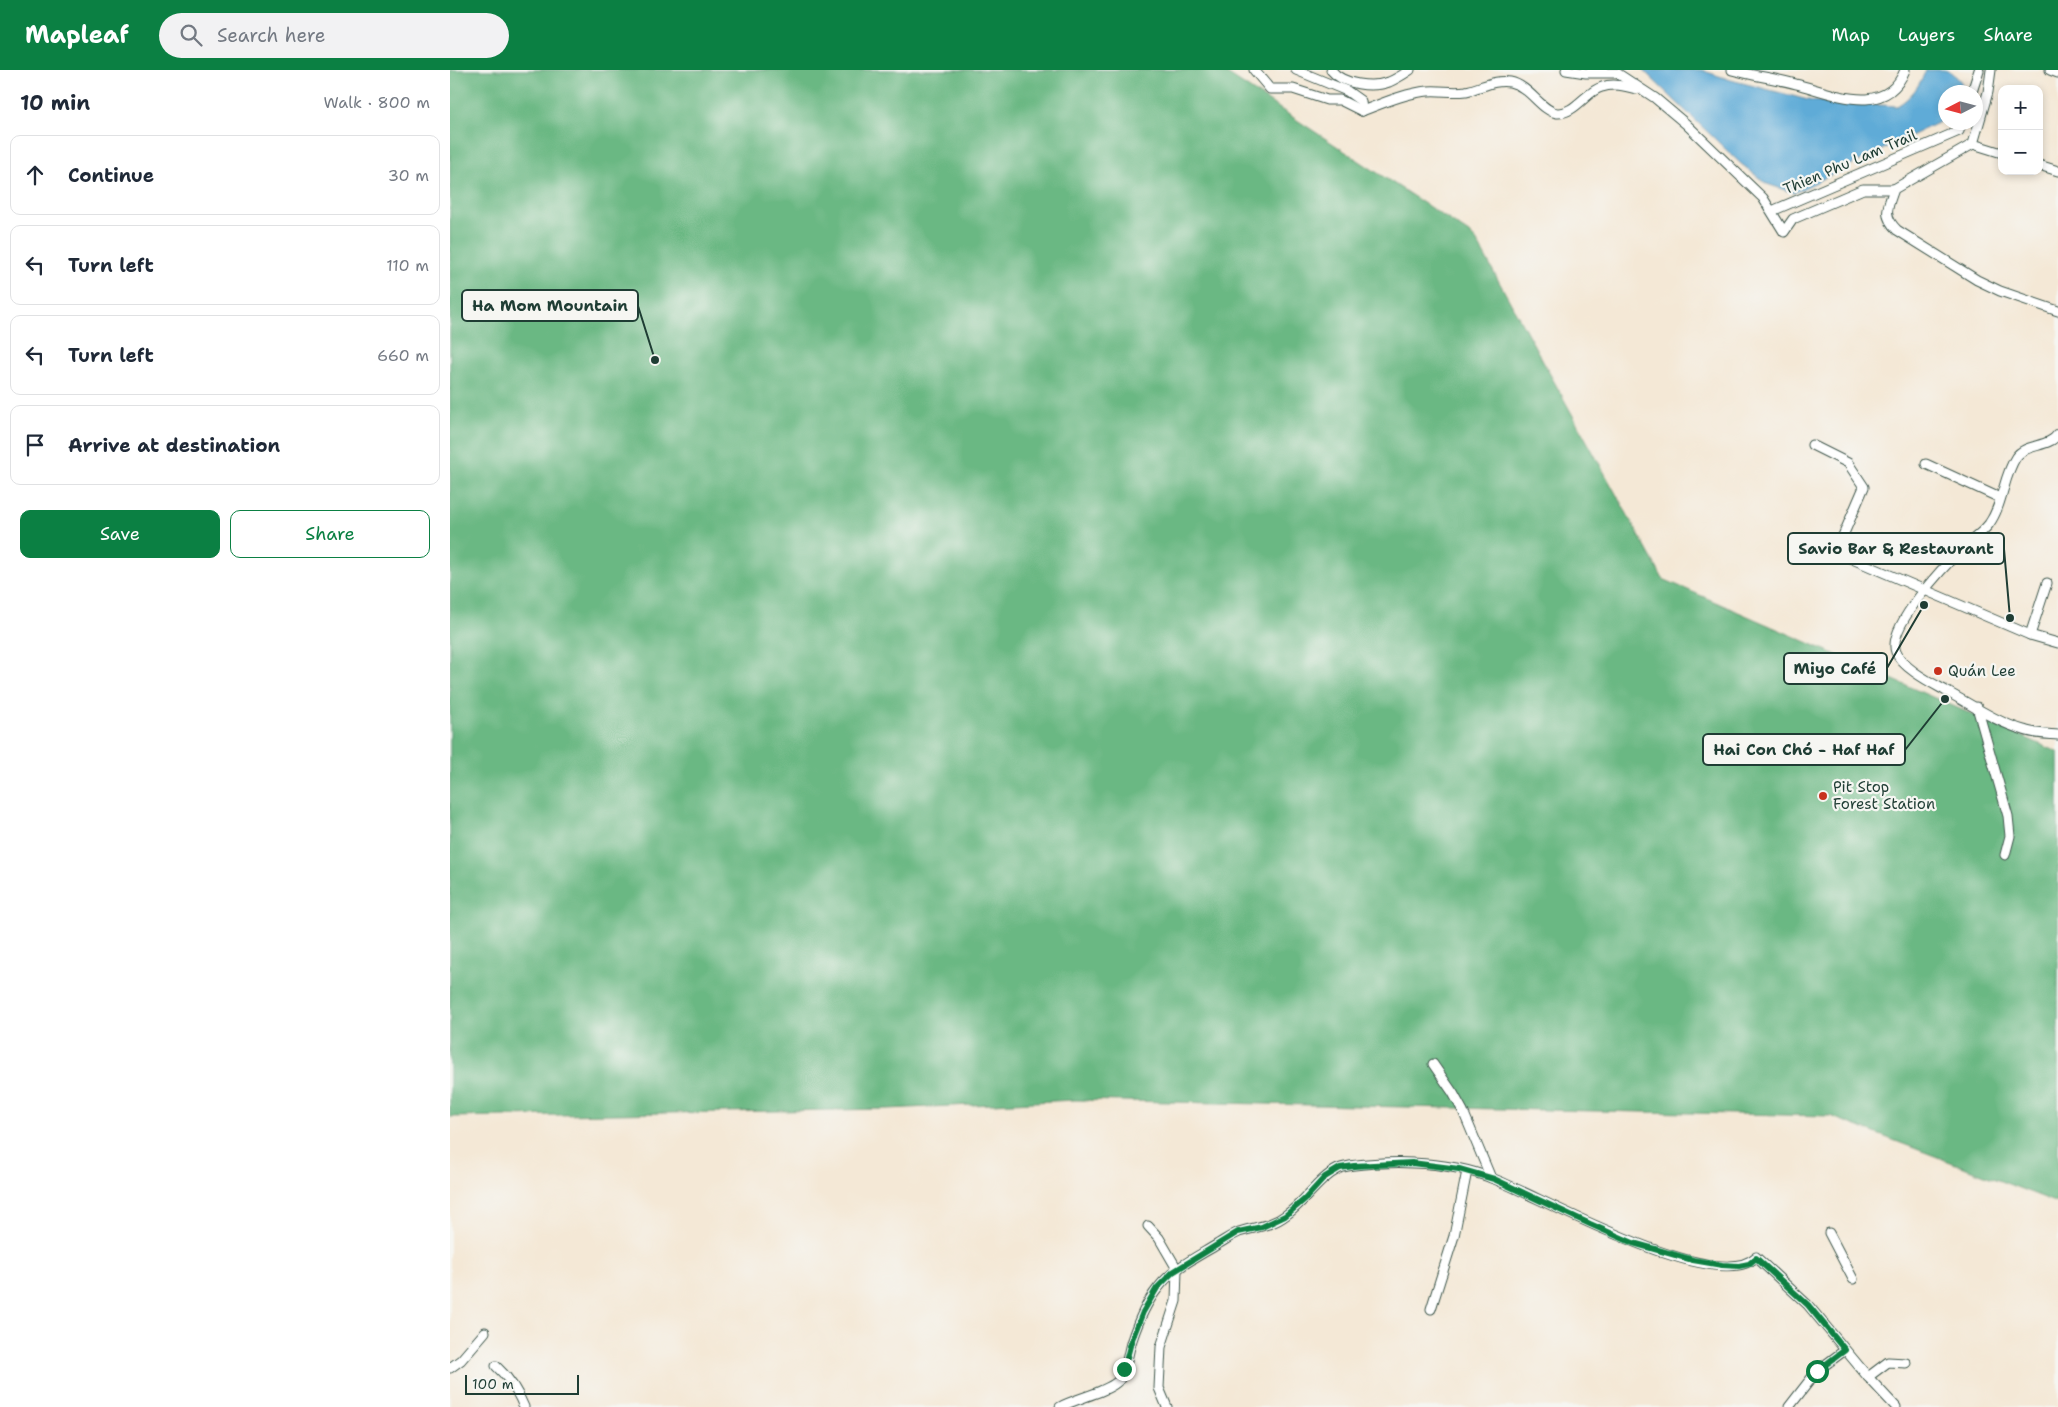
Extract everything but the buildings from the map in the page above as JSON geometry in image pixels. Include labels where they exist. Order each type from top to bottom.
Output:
[{"type":"street","points":[[1254,70],[1270,89],[1293,89],[1327,100],[1340,100],[1362,111],[1392,100],[1427,91],[1464,91],[1502,82],[1509,82],[1525,88],[1556,113],[1570,109],[1585,96],[1601,87],[1623,86],[1643,91]]},
{"type":"street","points":[[1296,70],[1347,91],[1361,101],[1362,111]]},
{"type":"street","points":[[1330,70],[1338,78],[1347,81],[1376,84],[1392,81],[1410,70]]},
{"type":"street","points":[[1566,70],[1586,73],[1616,72],[1669,109],[1763,198],[1784,232],[1793,219],[1863,189],[1894,188],[1973,144],[1988,92],[1991,70]]},
{"type":"street","points":[[1732,70],[1797,84],[1822,92],[1859,98],[1877,98],[1890,92],[1896,86],[1905,70]]},
{"type":"street","points":[[1974,85],[1979,70]]},
{"type":"street","points":[[2050,70],[2058,73]]},
{"type":"street","name":"Thien Phu Lam Trail","points":[[1772,211],[1959,130]]},
{"type":"street","points":[[1973,144],[1998,152]]},
{"type":"street","points":[[2043,166],[2058,171]]},
{"type":"street","points":[[1894,188],[1887,215],[1889,222],[1898,230],[1977,280],[2000,291],[2058,311]]},
{"type":"street","points":[[2058,434],[2056,437],[2041,444],[2029,447],[2016,456],[1989,524],[1962,548],[1924,589],[1903,622],[1895,642],[1896,652],[1908,668],[1977,707],[2024,730],[2058,734]]},
{"type":"street","points":[[1812,445],[1848,463],[1864,487],[1836,552],[2030,635],[2058,643]]},
{"type":"street","points":[[1926,464],[2000,498]]},
{"type":"street","points":[[2030,635],[2047,583]]},
{"type":"street","points":[[1977,707],[2008,816],[2010,836],[2005,855]]},
{"type":"street","points":[[1433,1064],[1463,1111],[1491,1178]]},
{"type":"street","points":[[1066,1406],[1113,1386],[1121,1378],[1131,1342],[1143,1312],[1157,1288],[1177,1269],[1238,1232],[1262,1227],[1285,1216],[1305,1199],[1325,1177],[1340,1168],[1412,1163],[1467,1171],[1491,1178],[1633,1243],[1693,1260],[1739,1266],[1749,1264],[1756,1258],[1808,1305],[1868,1377],[1896,1407]]},
{"type":"street","points":[[1431,1309],[1454,1236],[1467,1171]]},
{"type":"street","points":[[1148,1226],[1159,1238],[1177,1269],[1176,1301],[1161,1347],[1159,1388],[1167,1407]]},
{"type":"street","points":[[1829,1233],[1853,1279]]},
{"type":"street","points":[[450,1368],[461,1360],[485,1332]]},
{"type":"street","points":[[1789,1407],[1817,1371],[1845,1350]]},
{"type":"street","points":[[1868,1377],[1888,1362],[1906,1363]]},
{"type":"street","points":[[496,1366],[509,1380],[524,1407]]},
{"type":"green space","points":[[450,70],[1221,70],[1469,233],[1476,240],[1663,579],[2058,752],[2058,1203],[1830,1116],[1075,1100],[888,1109],[450,1117]]},
{"type":"water","points":[[1643,70],[1701,70],[1731,80],[1812,101],[1897,106],[1914,91],[1926,70],[1947,71],[1958,78],[1963,85],[1938,85],[1938,122],[1794,193],[1767,184],[1740,163]]},
{"type":"place","name":"Ha Mom Mountain","points":[[655,360]]},
{"type":"place","name":"Miyo Café","points":[[1924,605]]},
{"type":"place","name":"Savio Bar & Restaurant","points":[[2010,618]]},
{"type":"place","name":"Quán Lee","points":[[1938,671]]},
{"type":"place","name":"Hai Con Chó - Haf Haf","points":[[1945,699]]},
{"type":"place","name":"Pit Stop Forest Station","points":[[1823,796]]},
{"type":"route","points":[[1124,1369],[1131,1342],[1143,1312],[1157,1288],[1173,1272],[1238,1232],[1262,1227],[1285,1216],[1305,1199],[1325,1177],[1340,1168],[1412,1163],[1459,1169],[1494,1179],[1633,1243],[1693,1260],[1739,1266],[1749,1264],[1756,1258],[1808,1305],[1845,1350],[1817,1371]]}]
